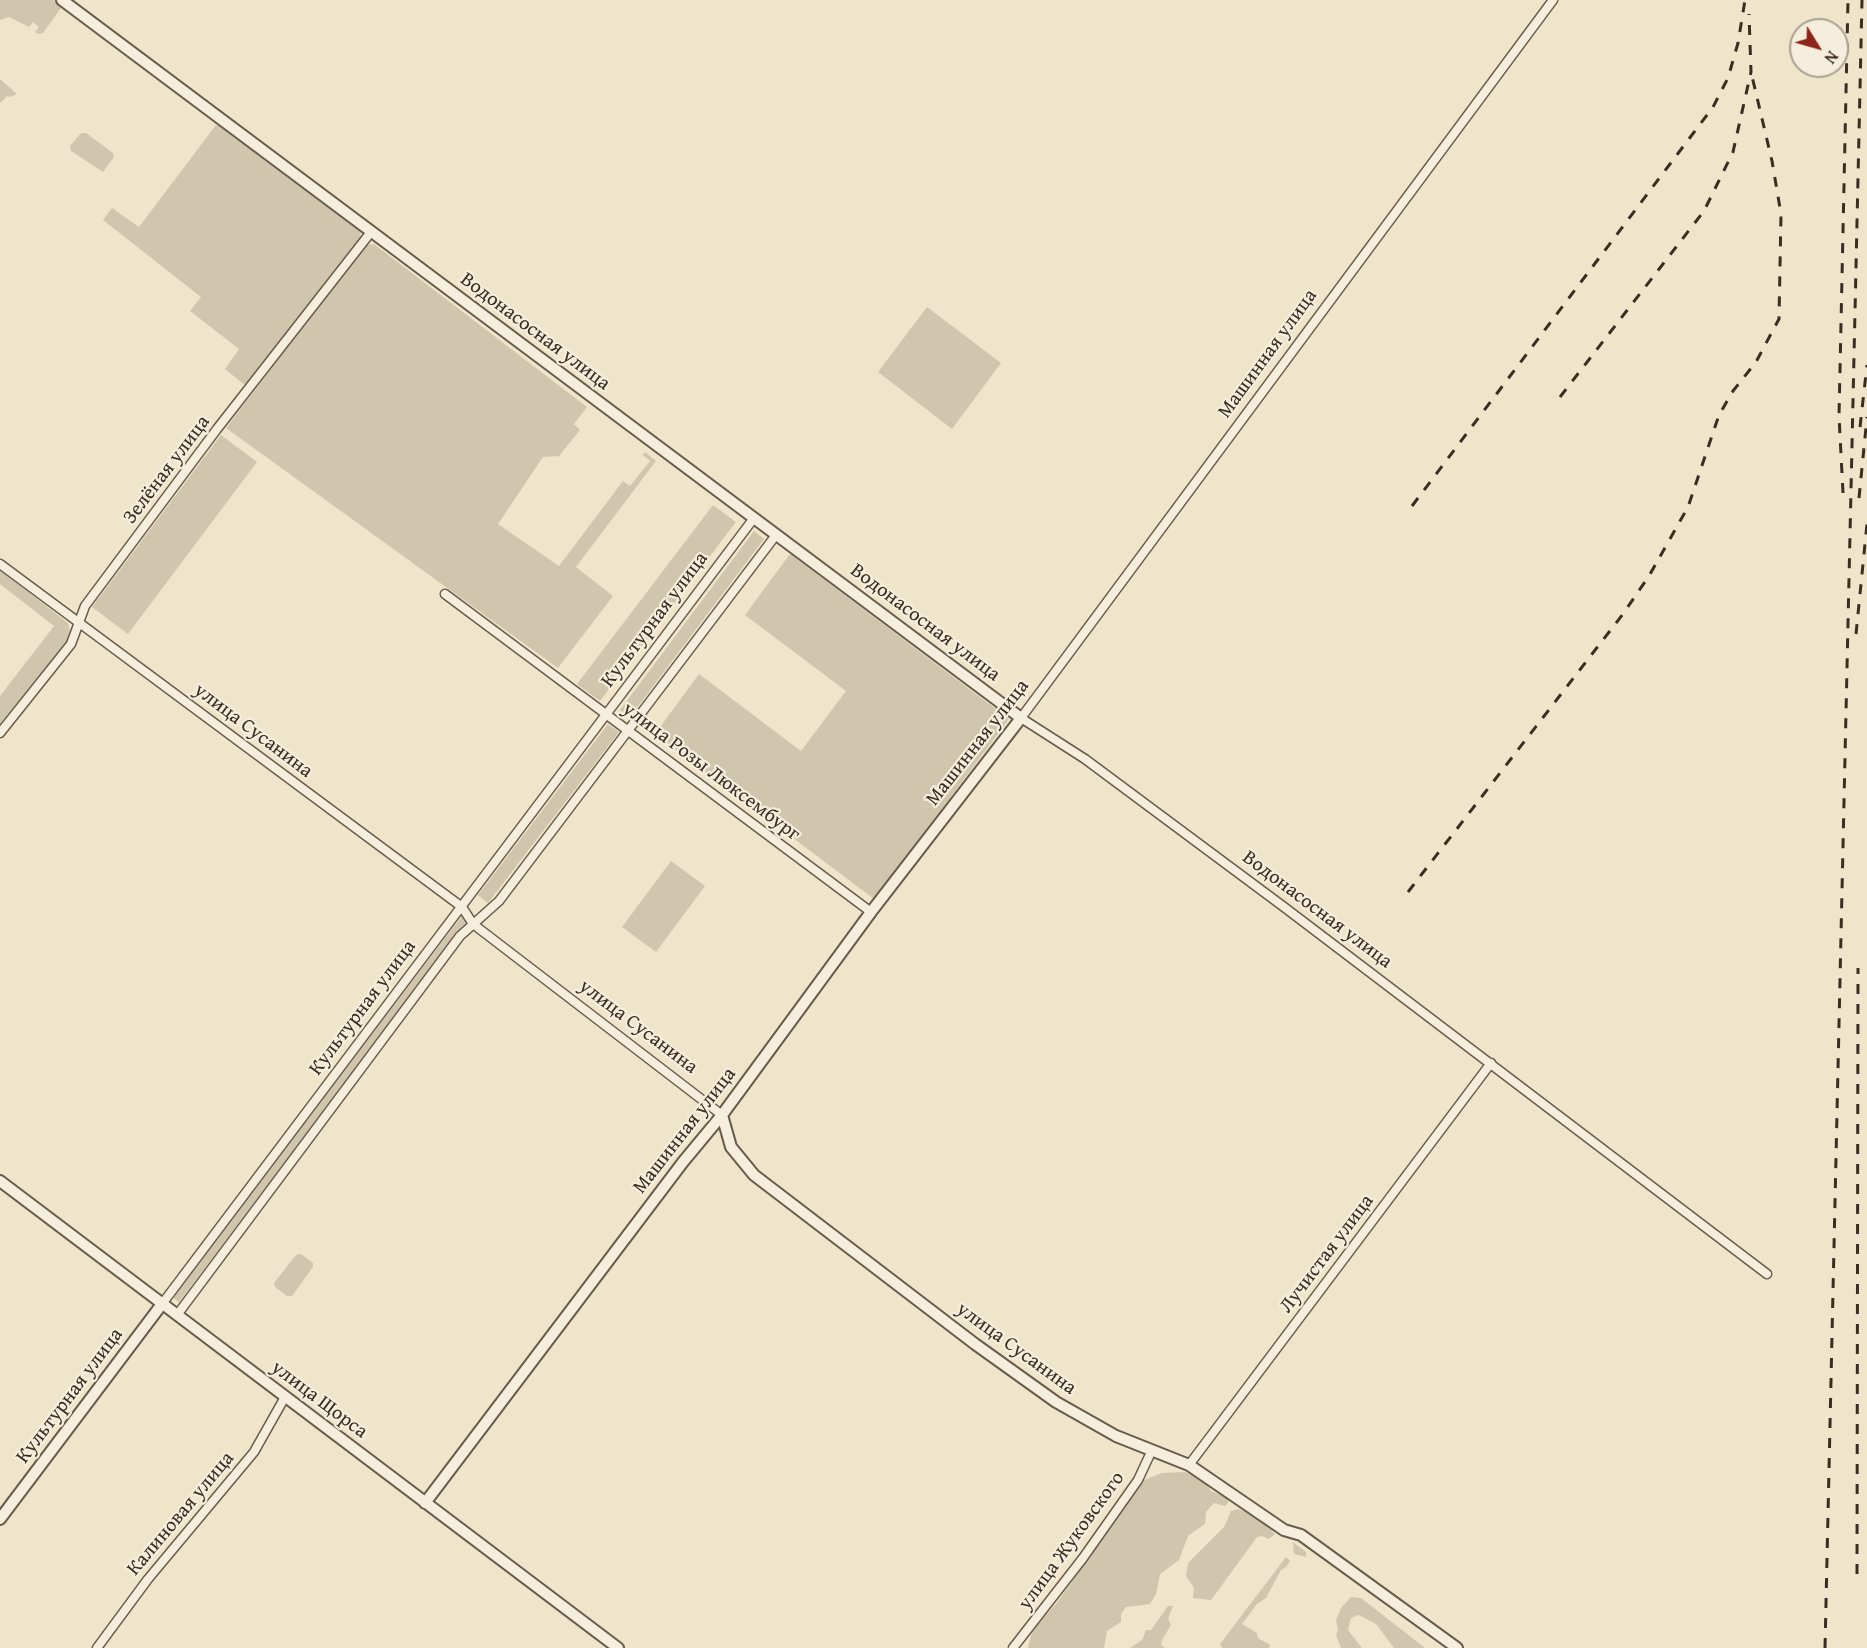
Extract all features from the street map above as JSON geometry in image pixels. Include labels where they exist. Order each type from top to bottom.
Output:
[{"type":"street","name":"Водонасосная улица","points":[[62,0],[1021,718],[1085,759],[1491,1063],[1767,1274]]},
{"type":"street","name":"Машинная улица","points":[[425,1503],[683,1162],[722,1115],[871,912],[1021,718],[1553,0]]},
{"type":"street","name":"Зелёная улица","points":[[0,733],[71,644],[85,606],[217,429],[371,232]]},
{"type":"street","name":"Культурная улица","points":[[0,1519],[754,518]]},
{"type":"street","name":"Культурная улица","points":[[177,1315],[460,936],[499,902],[776,535]]},
{"type":"street","name":"улица Сусанина","points":[[0,564],[462,907],[474,924],[722,1115],[731,1147],[754,1175],[975,1344],[1056,1402],[1116,1436],[1189,1465],[1284,1530],[1301,1535],[1457,1648]]},
{"type":"street","name":"улица Розы Люксембург","points":[[445,594],[871,912]]},
{"type":"street","name":"Лучистая улица","points":[[1189,1465],[1491,1063]]},
{"type":"street","name":"улица Щорса","points":[[0,1181],[618,1648]]},
{"type":"street","name":"Калиновая улица","points":[[97,1648],[148,1578],[254,1452],[285,1397]]},
{"type":"street","name":"улица Жуковского","points":[[1013,1648],[1083,1558],[1138,1480],[1152,1450]]},
{"type":"shaded area","points":[[0,0],[54,0],[61,8],[43,33],[38,34],[35,32],[39,27],[33,22],[29,27],[9,17],[0,20]]},
{"type":"shaded area","points":[[0,79],[17,94],[7,96],[0,103]]},
{"type":"shaded area","points":[[216,125],[224,127],[361,231],[360,240],[246,386],[225,369],[239,349],[190,311],[201,297],[103,220],[112,208],[139,227]]},
{"type":"shaded area","points":[[81,133],[86,133],[113,153],[114,157],[103,172],[71,151],[70,146]]},
{"type":"shaded area","points":[[374,244],[587,407],[574,424],[580,430],[559,456],[543,457],[498,524],[559,566],[623,481],[630,486],[650,461],[643,455],[645,452],[656,461],[576,567],[613,596],[558,668],[226,428],[366,245]]},
{"type":"shaded area","points":[[927,307],[1001,363],[952,429],[878,372]]},
{"type":"shaded area","points":[[221,435],[257,462],[128,634],[92,607]]},
{"type":"shaded area","points":[[713,505],[736,522],[600,701],[577,684]]},
{"type":"shaded area","points":[[754,531],[764,539],[630,717],[620,710]]},
{"type":"shaded area","points":[[790,554],[1009,719],[874,899],[655,734],[699,674],[801,751],[846,691],[745,615]]},
{"type":"shaded area","points":[[0,570],[68,623],[71,635],[0,728],[0,696],[54,626],[0,584]]},
{"type":"shaded area","points":[[608,724],[619,732],[488,903],[478,895]]},
{"type":"shaded area","points":[[671,861],[705,886],[656,952],[622,927]]},
{"type":"shaded area","points":[[462,916],[466,920],[465,924],[179,1302],[172,1297]]},
{"type":"shaded area","points":[[301,1254],[313,1263],[313,1267],[292,1296],[287,1296],[275,1287],[274,1283],[296,1255]]},
{"type":"shaded area","points":[[1185,1472],[1203,1479],[1211,1491],[1228,1498],[1228,1503],[1225,1506],[1214,1503],[1206,1512],[1205,1524],[1188,1536],[1179,1560],[1160,1574],[1156,1594],[1150,1604],[1126,1607],[1121,1614],[1121,1622],[1107,1631],[1104,1648],[1028,1648],[1036,1626],[1056,1604],[1144,1480],[1162,1473]]},
{"type":"shaded area","points":[[1238,1509],[1255,1515],[1275,1534],[1269,1539],[1262,1536],[1257,1537],[1211,1600],[1193,1598],[1194,1588],[1186,1576],[1188,1563],[1224,1527],[1231,1511]]},
{"type":"shaded area","points":[[1293,1542],[1306,1552],[1306,1557],[1294,1554]]},
{"type":"shaded area","points":[[1286,1557],[1290,1561],[1281,1570],[1266,1598],[1257,1604],[1242,1624],[1257,1633],[1258,1638],[1270,1645],[1269,1648],[1222,1648],[1220,1644]]},
{"type":"shaded area","points":[[1351,1597],[1361,1598],[1425,1648],[1394,1648],[1376,1624],[1359,1615],[1351,1618],[1348,1630],[1362,1648],[1341,1648],[1336,1635],[1338,1630],[1336,1620],[1341,1608]]},
{"type":"shaded area","points":[[1168,1606],[1173,1606],[1168,1619],[1171,1625],[1161,1645],[1165,1648],[1130,1648],[1142,1640],[1146,1630],[1151,1630]]},
{"type":"railway","points":[[1412,506],[1713,107],[1728,78],[1738,43],[1745,0]]},
{"type":"railway","points":[[1843,493],[1839,416],[1848,0]]},
{"type":"railway","points":[[1825,1648],[1862,0]]},
{"type":"railway","points":[[1560,397],[1704,211],[1733,152],[1751,72],[1749,14]]},
{"type":"railway","points":[[1408,892],[1623,614],[1649,576],[1688,507],[1719,415],[1733,391],[1756,362],[1779,319],[1781,214],[1772,161],[1751,72]]},
{"type":"railway","points":[[1860,427],[1867,365]]},
{"type":"railway","points":[[1859,498],[1867,417]]},
{"type":"railway","points":[[1856,634],[1867,524]]},
{"type":"railway","points":[[1857,1574],[1858,968]]}]
